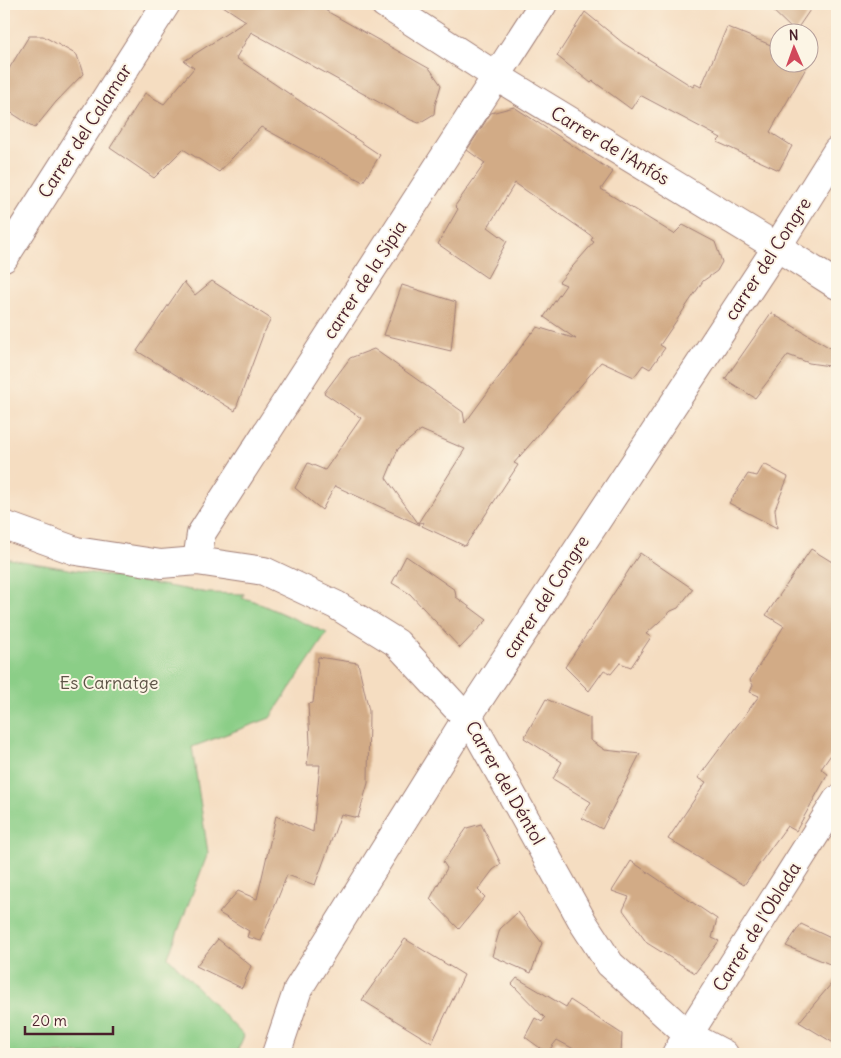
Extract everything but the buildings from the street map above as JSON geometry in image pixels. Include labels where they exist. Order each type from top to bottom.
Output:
[{"type":"street","name":"Carrer del Calamar","points":[[4,258],[166,4]]},
{"type":"street","name":"Carrer de l'Anfós","points":[[385,4],[496,76],[837,285]]},
{"type":"street","name":"carrer de la Sípia","points":[[197,561],[201,534],[543,4]]},
{"type":"street","name":"carrer del Congre","points":[[276,1054],[298,989],[468,716],[777,247],[837,152]]},
{"type":"street","name":"Carrer del Déntol","points":[[4,525],[76,551],[161,564],[197,561],[264,571],[336,605],[396,643],[455,706],[468,716],[584,924],[610,964],[682,1044],[724,1054]]},
{"type":"street","name":"Carrer de l'Oblada","points":[[682,1044],[837,800]]},
{"type":"green space","name":"Es Carnatge","points":[[4,558],[208,593],[244,594],[242,598],[251,600],[327,633],[270,718],[192,747],[208,853],[168,957],[244,1036],[236,1054],[4,1054]]}]
